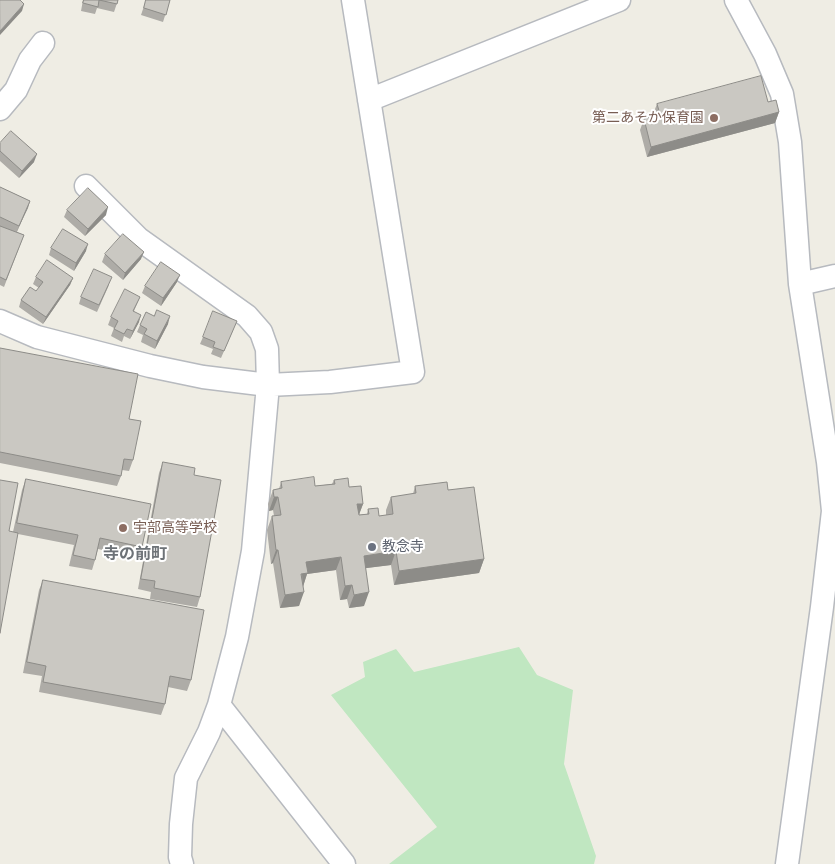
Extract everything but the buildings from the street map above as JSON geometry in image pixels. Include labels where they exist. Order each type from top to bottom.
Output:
[{"type":"street","points":[[0,321],[37,337],[150,366],[203,377],[268,385],[330,382],[413,372],[353,0]]},
{"type":"street","points":[[369,100],[619,0]]},
{"type":"street","points":[[736,0],[765,54],[782,94],[790,142],[800,284],[828,462],[833,511],[787,864]]},
{"type":"street","points":[[0,108],[16,90],[30,60],[44,43]]},
{"type":"street","points":[[86,186],[139,239],[247,316],[261,332],[268,349],[268,385],[253,551],[237,637],[218,705],[209,732],[186,778],[180,824],[180,856],[182,864]]},
{"type":"street","points":[[800,284],[835,276]]},
{"type":"street","points":[[218,705],[344,864]]},
{"type":"green space","points":[[519,647],[537,675],[573,690],[564,764],[596,856],[594,864],[389,864],[437,827],[331,695],[365,677],[363,662],[396,649],[414,672]]},
{"type":"place","name":"第二あそか保育園","points":[[714,118]]},
{"type":"place","name":"宇部高等学校","points":[[123,528]]},
{"type":"place","name":"教念寺","points":[[372,547]]},
{"type":"district","name":"寺の前町","points":[[135,555]]}]
